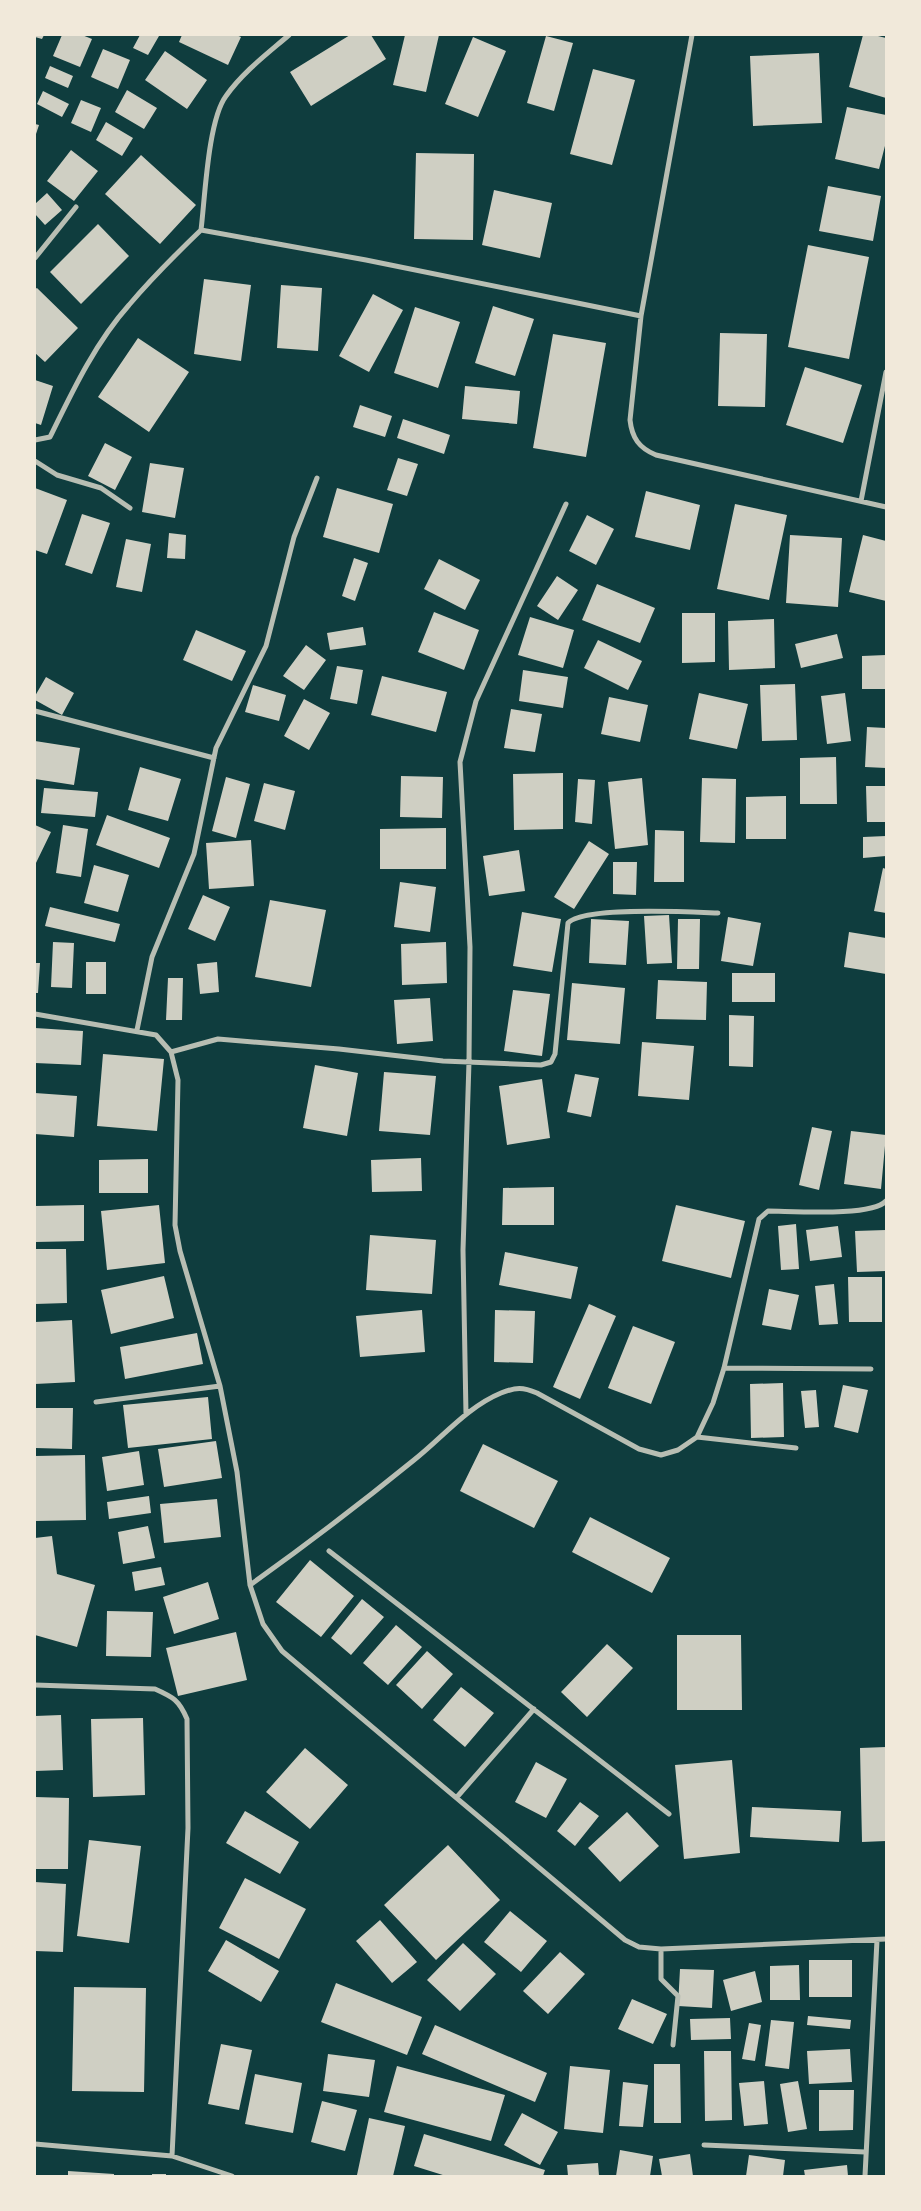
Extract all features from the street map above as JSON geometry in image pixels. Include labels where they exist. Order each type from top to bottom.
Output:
[{"type":"street","points":[[35,440],[50,437],[68,400],[101,344],[128,306],[201,230],[213,128],[224,98],[246,73],[289,35]]},
{"type":"street","points":[[692,35],[641,316],[630,420],[632,433],[646,451],[656,455],[886,507]]},
{"type":"street","points":[[35,258],[76,208]]},
{"type":"street","points":[[201,230],[366,260],[641,316]]},
{"type":"street","points":[[861,501],[886,372]]},
{"type":"street","points":[[35,462],[57,474],[100,488],[130,508]]},
{"type":"street","points":[[137,1030],[152,957],[194,854],[216,748],[266,646],[294,537],[317,478]]},
{"type":"street","points":[[466,1414],[463,1250],[469,1062],[470,938],[460,762],[476,701],[566,504]]},
{"type":"street","points":[[35,710],[214,758]]},
{"type":"street","points":[[171,1052],[218,1039],[339,1049],[444,1061],[541,1065],[551,1062],[555,1054],[568,923],[571,920],[586,915],[649,911],[718,912]]},
{"type":"street","points":[[35,1014],[137,1030],[156,1035],[171,1052],[178,1080],[175,1225],[180,1251],[220,1386],[237,1472],[250,1585],[263,1624],[282,1650],[625,1940],[639,1947],[661,1949],[886,1939]]},
{"type":"street","points":[[250,1585],[365,1500],[437,1441],[466,1414],[501,1393],[522,1387],[537,1393],[640,1449],[661,1455],[678,1450],[697,1437],[713,1403],[724,1368],[758,1220],[763,1214],[768,1211],[864,1211],[885,1206]]},
{"type":"street","points":[[724,1368],[871,1369]]},
{"type":"street","points":[[96,1402],[220,1386]]},
{"type":"street","points":[[697,1437],[796,1448]]},
{"type":"street","points":[[329,1551],[670,1814]]},
{"type":"street","points":[[35,1685],[155,1689],[170,1696],[180,1704],[187,1719],[188,1828],[172,2156]]},
{"type":"street","points":[[457,1797],[534,1709]]},
{"type":"street","points":[[865,2176],[876,1940]]},
{"type":"street","points":[[661,1949],[661,1979],[678,1996],[673,2045]]},
{"type":"street","points":[[35,2144],[172,2156],[232,2176]]},
{"type":"street","points":[[704,2144],[865,2152]]},
{"type":"building","points":[[35,35],[44,35],[42,39],[35,37]]},
{"type":"building","points":[[62,35],[82,35],[92,39],[80,67],[53,56]]},
{"type":"building","points":[[140,35],[159,36],[148,55],[133,48]]},
{"type":"building","points":[[182,35],[236,35],[241,37],[228,65],[179,42]]},
{"type":"building","points":[[350,35],[371,35],[386,59],[311,106],[290,72]]},
{"type":"building","points":[[405,35],[439,35],[426,92],[393,85]]},
{"type":"building","points":[[863,35],[886,38],[886,98],[849,87]]},
{"type":"building","points":[[546,36],[573,43],[554,111],[527,103]]},
{"type":"building","points":[[473,37],[506,51],[478,117],[445,104]]},
{"type":"building","points":[[103,49],[130,60],[118,89],[91,77]]},
{"type":"building","points":[[165,51],[207,80],[187,109],[145,80]]},
{"type":"building","points":[[819,53],[822,123],[753,126],[750,56]]},
{"type":"building","points":[[50,66],[73,76],[68,88],[45,78]]},
{"type":"building","points":[[593,69],[635,80],[612,165],[570,154]]},
{"type":"building","points":[[127,90],[157,108],[144,129],[115,112]]},
{"type":"building","points":[[43,91],[69,104],[62,117],[37,104]]},
{"type":"building","points":[[81,100],[101,108],[91,132],[71,123]]},
{"type":"building","points":[[847,107],[886,115],[886,142],[879,169],[835,159]]},
{"type":"building","points":[[106,122],[133,138],[122,156],[96,140]]},
{"type":"building","points":[[35,124],[39,125],[35,137]]},
{"type":"building","points":[[71,150],[98,171],[74,201],[47,181]]},
{"type":"building","points":[[416,153],[474,154],[473,240],[414,239]]},
{"type":"building","points":[[141,155],[196,205],[160,244],[105,194]]},
{"type":"building","points":[[828,186],[881,196],[873,241],[819,231]]},
{"type":"building","points":[[494,190],[552,203],[540,258],[482,245]]},
{"type":"building","points":[[47,193],[62,210],[45,225],[35,214],[35,204]]},
{"type":"building","points":[[98,224],[129,256],[81,304],[50,272]]},
{"type":"building","points":[[808,245],[869,257],[849,359],[788,347]]},
{"type":"building","points":[[204,279],[251,285],[241,361],[194,354]]},
{"type":"building","points":[[281,285],[322,288],[318,351],[277,348]]},
{"type":"building","points":[[37,288],[78,328],[45,362],[35,353],[35,289]]},
{"type":"building","points":[[373,294],[403,310],[369,372],[339,356]]},
{"type":"building","points":[[493,306],[534,319],[515,376],[475,363]]},
{"type":"building","points":[[415,307],[460,322],[438,388],[394,373]]},
{"type":"building","points":[[720,333],[767,334],[765,407],[718,406]]},
{"type":"building","points":[[553,334],[606,343],[586,457],[533,448]]},
{"type":"building","points":[[138,338],[189,372],[149,432],[98,397]]},
{"type":"building","points":[[805,367],[862,385],[843,443],[786,425]]},
{"type":"building","points":[[35,380],[53,386],[41,425],[35,423]]},
{"type":"building","points":[[465,386],[520,391],[517,424],[462,419]]},
{"type":"building","points":[[360,405],[392,416],[385,437],[353,427]]},
{"type":"building","points":[[403,419],[450,435],[444,454],[397,438]]},
{"type":"building","points":[[105,443],[132,457],[115,490],[88,476]]},
{"type":"building","points":[[398,458],[418,464],[407,496],[387,490]]},
{"type":"building","points":[[150,463],[184,468],[175,518],[142,512]]},
{"type":"building","points":[[35,488],[67,500],[47,554],[35,550]]},
{"type":"building","points":[[337,488],[393,504],[379,553],[323,537]]},
{"type":"building","points":[[646,491],[700,505],[690,550],[635,537]]},
{"type":"building","points":[[735,504],[787,515],[769,600],[717,589]]},
{"type":"building","points":[[82,514],[110,523],[92,574],[65,565]]},
{"type":"building","points":[[587,515],[614,529],[596,565],[569,551]]},
{"type":"building","points":[[169,533],[186,535],[185,559],[167,558]]},
{"type":"building","points":[[790,535],[842,538],[838,607],[786,603]]},
{"type":"building","points":[[863,535],[886,541],[886,601],[849,592]]},
{"type":"building","points":[[126,539],[151,544],[142,592],[116,587]]},
{"type":"building","points":[[354,558],[368,563],[355,601],[342,596]]},
{"type":"building","points":[[439,559],[480,580],[465,610],[424,589]]},
{"type":"building","points":[[557,576],[578,590],[558,620],[537,606]]},
{"type":"building","points":[[597,584],[655,608],[640,643],[582,620]]},
{"type":"building","points":[[434,612],[479,630],[464,670],[418,652]]},
{"type":"building","points":[[682,613],[715,613],[715,662],[682,663]]},
{"type":"building","points":[[530,617],[574,630],[563,668],[518,655]]},
{"type":"building","points":[[774,619],[775,668],[729,670],[728,621]]},
{"type":"building","points":[[363,627],[366,645],[330,650],[327,633]]},
{"type":"building","points":[[196,630],[246,651],[232,681],[183,660]]},
{"type":"building","points":[[837,634],[843,658],[801,668],[795,644]]},
{"type":"building","points":[[598,640],[642,661],[628,690],[584,668]]},
{"type":"building","points":[[306,645],[326,660],[304,690],[283,676]]},
{"type":"building","points":[[886,655],[886,689],[862,689],[862,656]]},
{"type":"building","points":[[337,666],[363,670],[357,704],[330,699]]},
{"type":"building","points":[[523,670],[568,677],[563,708],[519,701]]},
{"type":"building","points":[[382,676],[447,692],[436,732],[371,715]]},
{"type":"building","points":[[46,677],[74,693],[62,715],[35,700],[35,696]]},
{"type":"building","points":[[795,684],[797,740],[762,741],[760,685]]},
{"type":"building","points":[[253,685],[286,695],[279,721],[245,712]]},
{"type":"building","points":[[699,693],[748,704],[737,749],[689,739]]},
{"type":"building","points":[[845,693],[851,741],[827,744],[821,696]]},
{"type":"building","points":[[609,697],[648,705],[640,742],[601,734]]},
{"type":"building","points":[[304,699],[330,713],[309,750],[284,736]]},
{"type":"building","points":[[511,709],[542,714],[535,752],[504,748]]},
{"type":"building","points":[[867,727],[886,728],[886,768],[865,767]]},
{"type":"building","points":[[35,741],[80,748],[74,785],[35,779]]},
{"type":"building","points":[[836,757],[837,804],[800,804],[800,758]]},
{"type":"building","points":[[140,767],[181,779],[168,821],[128,810]]},
{"type":"building","points":[[563,773],[563,829],[514,830],[513,774]]},
{"type":"building","points":[[401,776],[443,777],[442,818],[400,817]]},
{"type":"building","points":[[226,777],[250,784],[236,838],[212,831]]},
{"type":"building","points":[[642,778],[648,845],[615,849],[608,782]]},
{"type":"building","points":[[702,778],[736,779],[735,843],[700,842]]},
{"type":"building","points":[[578,779],[595,780],[592,824],[575,822]]},
{"type":"building","points":[[264,783],[295,791],[285,830],[254,821]]},
{"type":"building","points":[[866,786],[886,786],[886,822],[867,822]]},
{"type":"building","points":[[44,788],[98,792],[95,817],[41,813]]},
{"type":"building","points":[[786,796],[786,839],[746,839],[746,797]]},
{"type":"building","points":[[107,815],[170,838],[159,868],[96,845]]},
{"type":"building","points":[[35,825],[51,832],[35,865]]},
{"type":"building","points":[[63,825],[88,829],[81,877],[56,873]]},
{"type":"building","points":[[446,828],[446,869],[380,869],[380,829]]},
{"type":"building","points":[[655,830],[684,831],[684,882],[654,882]]},
{"type":"building","points":[[886,836],[886,856],[863,858],[863,837]]},
{"type":"building","points":[[251,840],[254,886],[209,889],[206,843]]},
{"type":"building","points":[[589,841],[609,854],[574,909],[554,897]]},
{"type":"building","points":[[519,850],[525,891],[489,896],[483,856]]},
{"type":"building","points":[[613,862],[637,862],[636,895],[613,894]]},
{"type":"building","points":[[94,865],[129,875],[118,912],[84,903]]},
{"type":"building","points":[[883,868],[886,869],[886,913],[874,911]]},
{"type":"building","points":[[400,882],[436,887],[430,932],[394,927]]},
{"type":"building","points":[[203,895],[230,907],[215,941],[188,929]]},
{"type":"building","points":[[270,900],[326,910],[311,987],[255,977]]},
{"type":"building","points":[[50,907],[120,924],[115,942],[45,926]]},
{"type":"building","points":[[522,912],[561,919],[552,972],[513,966]]},
{"type":"building","points":[[669,915],[672,963],[647,964],[644,916]]},
{"type":"building","points":[[728,917],[761,923],[753,966],[721,961]]},
{"type":"building","points":[[591,919],[629,921],[626,965],[589,963]]},
{"type":"building","points":[[678,919],[700,919],[699,969],[677,969]]},
{"type":"building","points":[[849,932],[886,938],[886,974],[844,967]]},
{"type":"building","points":[[53,942],[74,943],[72,988],[51,987]]},
{"type":"building","points":[[446,942],[447,983],[402,985],[401,944]]},
{"type":"building","points":[[86,962],[106,962],[106,994],[86,994]]},
{"type":"building","points":[[217,962],[219,992],[200,994],[197,964]]},
{"type":"building","points":[[35,963],[40,963],[38,993],[35,993]]},
{"type":"building","points":[[732,973],[775,973],[775,1002],[732,1002]]},
{"type":"building","points":[[168,978],[183,978],[182,1020],[166,1020]]},
{"type":"building","points":[[658,980],[707,982],[706,1020],[656,1019]]},
{"type":"building","points":[[572,983],[625,988],[620,1044],[567,1040]]},
{"type":"building","points":[[513,990],[550,994],[542,1056],[504,1051]]},
{"type":"building","points":[[430,998],[433,1041],[397,1044],[394,1000]]},
{"type":"building","points":[[729,1015],[754,1016],[753,1067],[729,1066]]},
{"type":"building","points":[[35,1028],[83,1031],[81,1065],[35,1063]]},
{"type":"building","points":[[642,1042],[694,1046],[689,1100],[638,1096]]},
{"type":"building","points":[[103,1054],[164,1059],[157,1131],[97,1126]]},
{"type":"building","points":[[315,1065],[358,1073],[347,1136],[303,1128]]},
{"type":"building","points":[[384,1072],[436,1076],[430,1135],[379,1131]]},
{"type":"building","points":[[575,1074],[599,1078],[591,1117],[567,1112]]},
{"type":"building","points":[[542,1079],[550,1138],[507,1145],[499,1086]]},
{"type":"building","points":[[35,1093],[77,1096],[74,1137],[35,1134]]},
{"type":"building","points":[[812,1127],[832,1131],[819,1190],[799,1185]]},
{"type":"building","points":[[851,1131],[886,1135],[881,1189],[844,1184]]},
{"type":"building","points":[[421,1158],[422,1191],[372,1192],[371,1160]]},
{"type":"building","points":[[148,1159],[148,1193],[99,1193],[99,1160]]},
{"type":"building","points":[[554,1187],[554,1225],[502,1225],[503,1188]]},
{"type":"building","points":[[84,1205],[84,1241],[35,1242],[35,1206]]},
{"type":"building","points":[[159,1205],[165,1263],[107,1270],[101,1211]]},
{"type":"building","points":[[676,1205],[745,1221],[731,1278],[662,1261]]},
{"type":"building","points":[[796,1224],[799,1269],[781,1270],[778,1226]]},
{"type":"building","points":[[838,1226],[842,1257],[810,1261],[806,1230]]},
{"type":"building","points":[[886,1230],[886,1271],[857,1272],[855,1231]]},
{"type":"building","points":[[370,1235],[436,1240],[432,1294],[366,1290]]},
{"type":"building","points":[[35,1249],[66,1249],[67,1303],[35,1304]]},
{"type":"building","points":[[505,1252],[578,1267],[571,1299],[499,1285]]},
{"type":"building","points":[[164,1276],[174,1318],[111,1334],[101,1290]]},
{"type":"building","points":[[848,1277],[882,1277],[882,1322],[849,1322]]},
{"type":"building","points":[[834,1284],[838,1324],[819,1325],[815,1286]]},
{"type":"building","points":[[769,1289],[799,1295],[791,1330],[762,1325]]},
{"type":"building","points":[[589,1304],[616,1316],[580,1399],[553,1387]]},
{"type":"building","points":[[422,1310],[425,1352],[360,1357],[356,1316]]},
{"type":"building","points":[[495,1310],[535,1311],[533,1363],[494,1362]]},
{"type":"building","points":[[72,1320],[75,1382],[35,1384],[35,1322]]},
{"type":"building","points":[[633,1326],[675,1342],[651,1404],[608,1388]]},
{"type":"building","points":[[197,1333],[203,1364],[125,1379],[120,1347]]},
{"type":"building","points":[[783,1383],[784,1437],[751,1438],[750,1384]]},
{"type":"building","points":[[843,1385],[868,1390],[858,1433],[834,1427]]},
{"type":"building","points":[[816,1390],[819,1427],[805,1428],[801,1391]]},
{"type":"building","points":[[208,1397],[212,1439],[128,1448],[123,1405]]},
{"type":"building","points":[[35,1408],[73,1408],[72,1449],[35,1448]]},
{"type":"building","points":[[216,1441],[222,1478],[164,1487],[158,1449]]},
{"type":"building","points":[[483,1444],[558,1481],[534,1528],[460,1491]]},
{"type":"building","points":[[139,1451],[144,1485],[107,1491],[102,1457]]},
{"type":"building","points":[[85,1455],[86,1520],[35,1521],[35,1456]]},
{"type":"building","points":[[149,1496],[151,1513],[109,1519],[107,1502]]},
{"type":"building","points":[[217,1499],[221,1537],[164,1543],[160,1504]]},
{"type":"building","points":[[590,1517],[670,1558],[652,1593],[572,1552]]},
{"type":"building","points":[[148,1526],[155,1558],[123,1564],[118,1532]]},
{"type":"building","points":[[52,1536],[57,1574],[95,1585],[77,1647],[35,1635],[35,1538]]},
{"type":"building","points":[[310,1560],[354,1596],[321,1637],[276,1602]]},
{"type":"building","points":[[161,1567],[165,1585],[135,1591],[132,1572]]},
{"type":"building","points":[[208,1582],[219,1619],[174,1634],[163,1597]]},
{"type":"building","points":[[362,1599],[384,1617],[351,1655],[331,1638]]},
{"type":"building","points":[[107,1611],[153,1612],[151,1657],[106,1656]]},
{"type":"building","points":[[396,1625],[422,1647],[388,1685],[363,1663]]},
{"type":"building","points":[[236,1632],[247,1680],[178,1696],[166,1648]]},
{"type":"building","points":[[677,1635],[741,1635],[742,1710],[677,1710]]},
{"type":"building","points":[[607,1644],[633,1668],[587,1717],[561,1692]]},
{"type":"building","points":[[427,1651],[453,1674],[422,1709],[396,1685]]},
{"type":"building","points":[[461,1687],[494,1713],[465,1747],[433,1720]]},
{"type":"building","points":[[61,1715],[63,1770],[35,1771],[35,1716]]},
{"type":"building","points":[[143,1718],[145,1795],[93,1797],[91,1719]]},
{"type":"building","points":[[886,1747],[886,1841],[862,1842],[860,1748]]},
{"type":"building","points":[[305,1748],[348,1785],[310,1829],[266,1792]]},
{"type":"building","points":[[732,1760],[740,1853],[684,1859],[675,1765]]},
{"type":"building","points":[[536,1762],[567,1779],[546,1818],[515,1802]]},
{"type":"building","points":[[35,1797],[69,1798],[68,1869],[35,1869]]},
{"type":"building","points":[[580,1802],[599,1816],[575,1846],[557,1831]]},
{"type":"building","points":[[752,1807],[841,1811],[839,1842],[750,1837]]},
{"type":"building","points":[[245,1811],[299,1842],[280,1874],[226,1843]]},
{"type":"building","points":[[627,1812],[659,1846],[620,1882],[588,1848]]},
{"type":"building","points":[[89,1840],[141,1846],[129,1943],[77,1936]]},
{"type":"building","points":[[448,1845],[500,1900],[436,1960],[384,1905]]},
{"type":"building","points":[[245,1878],[306,1909],[279,1959],[219,1928]]},
{"type":"building","points":[[35,1882],[66,1884],[63,1952],[35,1951]]},
{"type":"building","points":[[510,1911],[547,1941],[521,1972],[484,1942]]},
{"type":"building","points":[[380,1920],[417,1962],[392,1983],[356,1941]]},
{"type":"building","points":[[226,1940],[279,1971],[261,2002],[208,1971]]},
{"type":"building","points":[[463,1943],[496,1974],[460,2011],[427,1980]]},
{"type":"building","points":[[560,1952],[585,1974],[548,2014],[523,1991]]},
{"type":"building","points":[[809,1960],[852,1960],[852,1997],[809,1997]]},
{"type":"building","points":[[799,1965],[800,2000],[770,2000],[770,1966]]},
{"type":"building","points":[[680,1969],[714,1970],[712,2008],[678,2006]]},
{"type":"building","points":[[755,1971],[762,2002],[731,2011],[723,1980]]},
{"type":"building","points":[[336,1983],[422,2017],[407,2055],[321,2022]]},
{"type":"building","points":[[74,1987],[146,1988],[144,2092],[72,2091]]},
{"type":"building","points":[[632,1999],[667,2014],[653,2044],[618,2029]]},
{"type":"building","points":[[808,2016],[851,2020],[850,2029],[807,2025]]},
{"type":"building","points":[[730,2018],[731,2039],[691,2040],[690,2019]]},
{"type":"building","points":[[771,2020],[794,2022],[789,2069],[765,2066]]},
{"type":"building","points":[[749,2023],[761,2025],[755,2061],[742,2059]]},
{"type":"building","points":[[435,2025],[547,2073],[535,2102],[422,2054]]},
{"type":"building","points":[[221,2044],[252,2050],[239,2110],[208,2104]]},
{"type":"building","points":[[850,2049],[852,2082],[809,2084],[807,2051]]},
{"type":"building","points":[[704,2051],[731,2051],[732,2120],[705,2121]]},
{"type":"building","points":[[328,2054],[375,2060],[369,2097],[323,2091]]},
{"type":"building","points":[[654,2064],[680,2064],[681,2123],[654,2123]]},
{"type":"building","points":[[397,2066],[505,2095],[491,2141],[384,2112]]},
{"type":"building","points":[[570,2066],[610,2070],[603,2133],[564,2129]]},
{"type":"building","points":[[255,2074],[302,2083],[293,2133],[245,2124]]},
{"type":"building","points":[[764,2081],[768,2124],[744,2126],[739,2083]]},
{"type":"building","points":[[798,2081],[807,2129],[788,2132],[780,2084]]},
{"type":"building","points":[[623,2082],[648,2085],[643,2127],[619,2126]]},
{"type":"building","points":[[819,2090],[854,2090],[853,2130],[819,2131]]},
{"type":"building","points":[[322,2101],[357,2110],[345,2151],[311,2142]]},
{"type":"building","points":[[522,2113],[558,2132],[540,2165],[504,2145]]},
{"type":"building","points":[[369,2118],[405,2126],[393,2176],[357,2175]]},
{"type":"building","points":[[424,2134],[545,2170],[543,2176],[446,2176],[414,2166]]},
{"type":"building","points":[[620,2150],[653,2156],[650,2176],[616,2176]]},
{"type":"building","points":[[690,2154],[693,2176],[662,2176],[659,2159]]},
{"type":"building","points":[[749,2155],[785,2160],[783,2176],[746,2176]]},
{"type":"building","points":[[598,2163],[599,2176],[568,2176],[567,2165]]},
{"type":"building","points":[[847,2165],[848,2176],[805,2176],[804,2170]]},
{"type":"building","points":[[68,2171],[114,2174],[114,2176],[68,2176]]},
{"type":"building","points":[[152,2174],[166,2174],[166,2176],[152,2176]]}]
